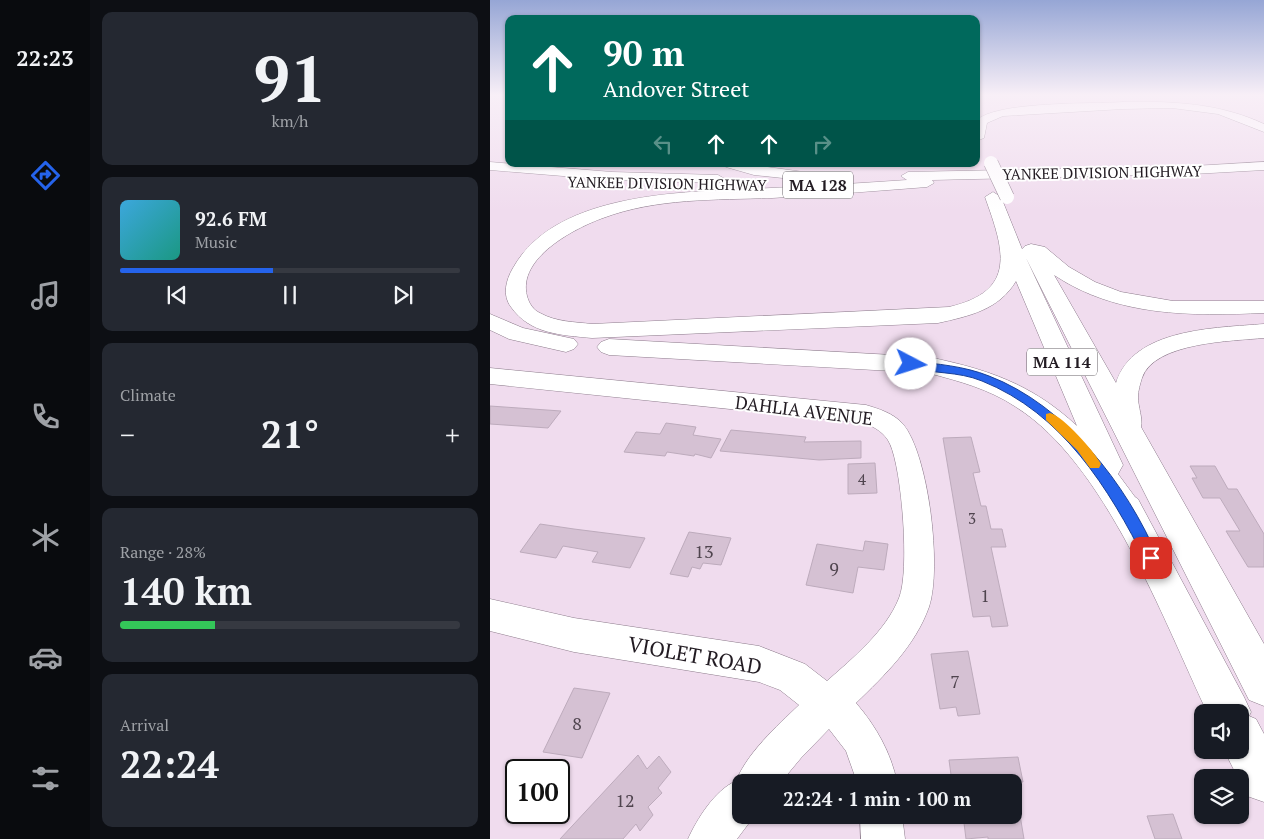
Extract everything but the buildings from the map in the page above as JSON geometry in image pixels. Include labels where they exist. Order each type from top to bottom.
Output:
[{"type":"highway","name":"MA 114","points":[[982,151],[1012,229],[1134,524],[1225,704]]},
{"type":"highway","points":[[1056,173],[1230,158],[1264,151]]},
{"type":"highway","points":[[490,156],[505,157]]},
{"type":"highway","name":"YANKEE DIVISION HIGHWAY","points":[[490,166],[577,174],[685,178],[1056,173],[1193,170],[1264,166]]},
{"type":"highway","points":[[741,167],[754,171],[788,175],[862,177]]},
{"type":"highway","name":"YANKEE DIVISION HIGHWAY","points":[[490,174],[576,181],[690,185],[927,183],[1264,174]]},
{"type":"highway","points":[[1146,178],[1244,182]]},
{"type":"highway","points":[[927,183],[696,196],[633,204],[576,222],[537,244],[523,256],[514,269],[509,280],[509,291],[512,301],[531,318],[549,325],[592,331],[938,316],[978,305],[1002,288],[1008,280],[1010,269],[1012,229]]},
{"type":"highway","name":"MA 114","points":[[1012,229],[1134,445],[1264,685]]},
{"type":"highway","points":[[1012,229],[1064,274],[1098,292],[1122,299],[1174,308],[1264,307]]},
{"type":"highway","points":[[490,321],[517,334],[561,344],[928,365],[959,370],[986,378],[1033,402],[1060,425],[1081,446],[1103,475],[1134,524]]},
{"type":"highway","points":[[1134,445],[1126,416],[1124,395],[1128,378],[1136,365],[1148,354],[1165,345],[1182,340],[1264,331]]},
{"type":"highway","points":[[1249,752],[1264,779]]},
{"type":"street","name":"DAHLIA AVENUE","points":[[490,376],[866,414],[882,419],[892,427],[900,438],[906,453],[920,554],[918,587],[904,624],[884,649],[787,744],[763,774]]},
{"type":"street","name":"VIOLET ROAD","points":[[490,615],[574,635],[759,664],[792,677],[829,703],[860,737],[875,774]]},
{"type":"street","points":[[710,839],[732,811]]},
{"type":"street","points":[[882,824],[883,839]]},
{"type":"slow traffic","points":[[1050,417],[1081,446],[1095,464]]},
{"type":"route","points":[[911,364],[959,370],[986,378],[1033,402],[1081,446],[1103,475],[1134,524],[1151,558]]}]
